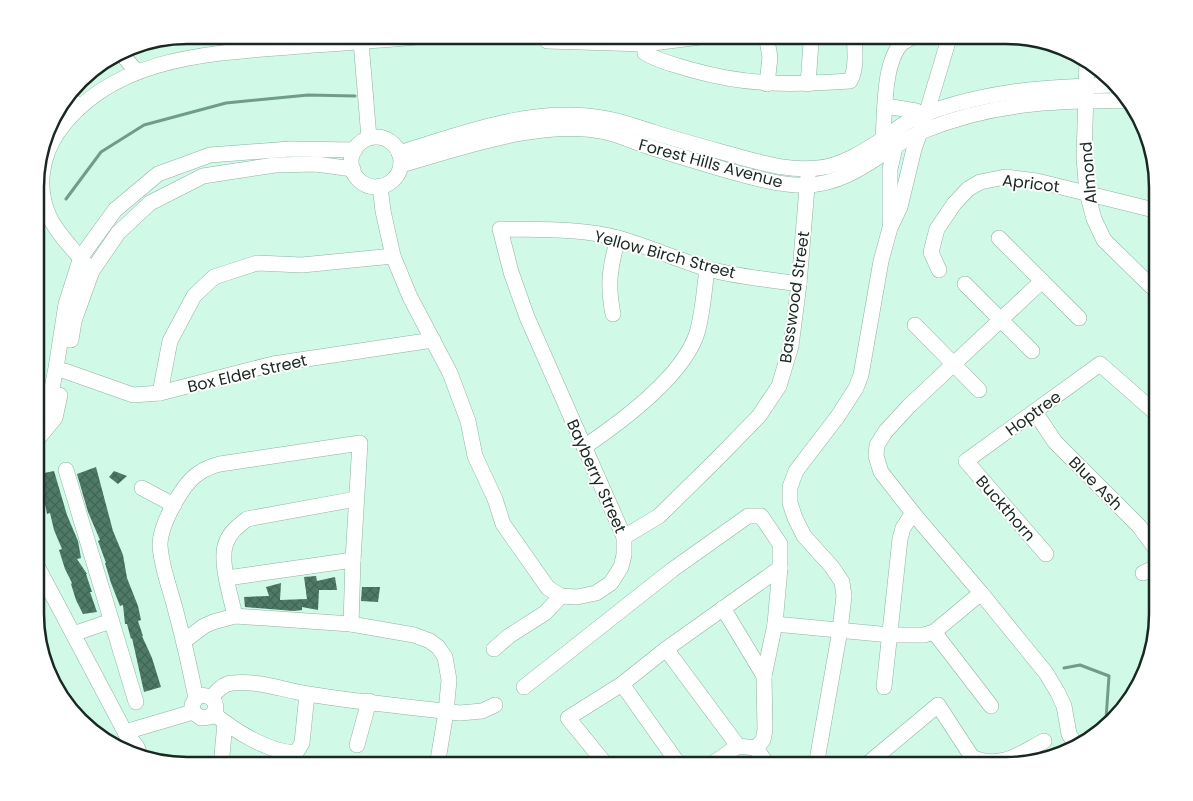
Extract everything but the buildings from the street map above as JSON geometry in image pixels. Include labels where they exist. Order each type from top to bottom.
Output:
[{"type":"street","points":[[50,144],[80,106],[103,90],[137,72],[187,58],[210,54],[336,44]]},
{"type":"street","points":[[361,44],[369,138]]},
{"type":"street","points":[[645,44],[645,53],[659,61],[720,78],[767,84],[850,81],[853,73],[855,44]]},
{"type":"street","points":[[767,84],[770,56],[768,44]]},
{"type":"street","points":[[808,84],[810,44]]},
{"type":"street","points":[[890,228],[890,169],[886,106],[888,74],[901,44]]},
{"type":"street","points":[[888,143],[917,115],[932,91],[947,44]]},
{"type":"street","points":[[125,57],[137,72]]},
{"type":"street","name":"Almond","points":[[1087,69],[1084,158],[1087,193],[1094,219],[1104,240],[1149,284]]},
{"type":"street","name":"Forest Hills Avenue","points":[[400,159],[486,126],[542,116],[575,114],[604,118],[775,166],[819,168],[841,162],[960,117],[987,110],[1040,103],[1109,87]]},
{"type":"street","name":"Forest Hills Avenue","points":[[917,115],[965,100],[1020,90],[1086,93],[1119,99]]},
{"type":"street","points":[[72,101],[80,106]]},
{"type":"street","points":[[886,106],[917,115]]},
{"type":"street","points":[[818,757],[840,630],[844,596],[842,582],[832,567],[804,536],[795,518],[790,503],[790,487],[796,471],[824,437],[856,388],[861,375],[875,289],[890,228],[900,207],[914,149],[920,133],[917,115]]},
{"type":"street","name":"Forest Hills Avenue","points":[[400,159],[492,139],[548,130],[577,129],[605,132],[698,162],[764,180],[808,186],[826,183],[850,175],[888,143]]},
{"type":"street","points":[[369,138],[384,138],[390,142],[400,159],[394,179],[388,184],[380,186],[366,184],[356,175],[353,169],[352,162],[355,150],[369,138]]},
{"type":"street","points":[[44,411],[48,408],[66,304],[81,257],[115,210],[158,174],[210,155],[290,149],[355,150]]},
{"type":"street","points":[[44,431],[55,418],[74,321],[92,271],[118,233],[150,203],[203,176],[275,165],[316,164],[353,169]]},
{"type":"street","name":"Basswood Street","points":[[624,537],[659,516],[759,416],[779,386],[790,346],[799,284],[808,169]]},
{"type":"street","name":"Apricot","points":[[939,270],[931,252],[937,229],[958,199],[968,189],[980,182],[1006,177],[1037,181],[1149,209]]},
{"type":"street","points":[[380,186],[383,211],[393,256],[410,297],[450,373],[468,421],[475,456],[491,490],[503,524],[548,588],[561,596],[545,613],[509,636],[494,649]]},
{"type":"street","points":[[44,201],[50,217],[60,233],[92,271]]},
{"type":"street","name":"Yellow Birch Street","points":[[500,229],[551,229],[618,238],[706,269],[799,284]]},
{"type":"street","name":"Bayberry Street","points":[[500,229],[511,272],[527,317],[624,537],[624,555],[621,567],[611,583],[596,593],[577,597],[561,596]]},
{"type":"street","points":[[613,314],[609,293],[609,276],[618,238]]},
{"type":"street","points":[[999,238],[1079,318]]},
{"type":"street","points":[[160,393],[170,341],[194,296],[214,277],[257,263],[302,265],[393,256]]},
{"type":"street","points":[[584,447],[620,422],[666,380],[687,354],[696,335],[702,310],[706,269]]},
{"type":"street","points":[[1042,281],[909,406],[886,431],[877,445],[876,456],[881,472],[913,513],[1046,673],[1064,706],[1069,734],[1073,740]]},
{"type":"street","points":[[965,284],[1032,351]]},
{"type":"street","points":[[915,325],[980,390]]},
{"type":"street","name":"Box Elder Street","points":[[65,371],[133,395],[160,393],[273,364],[433,340]]},
{"type":"street","name":"Hoptree","points":[[966,461],[1100,364],[1149,407]]},
{"type":"street","name":"Blue Ash","points":[[1034,412],[1055,442],[1139,526],[1149,540]]},
{"type":"street","points":[[307,694],[302,743],[296,753],[286,752],[248,737],[219,718],[201,718],[200,703],[160,546],[162,528],[188,483],[198,473],[220,464],[360,443],[351,624]]},
{"type":"street","name":"Buckthorn","points":[[966,461],[975,474],[1046,554]]},
{"type":"street","points":[[66,470],[136,702]]},
{"type":"street","points":[[142,488],[174,506]]},
{"type":"street","points":[[235,616],[223,557],[226,542],[235,528],[246,520],[356,499]]},
{"type":"street","points":[[884,686],[900,539],[903,528],[913,513]]},
{"type":"street","points":[[524,687],[672,570],[748,516],[761,516],[780,544],[780,568],[775,624],[764,676],[765,730],[763,740],[756,748]]},
{"type":"street","points":[[227,578],[353,560]]},
{"type":"street","points":[[600,757],[568,718],[622,684],[666,649],[780,568]]},
{"type":"street","points":[[1143,573],[1149,570]]},
{"type":"street","points":[[44,579],[126,734],[137,748]]},
{"type":"street","points":[[775,624],[890,635],[924,636],[934,632],[981,593]]},
{"type":"street","points":[[723,608],[764,676]]},
{"type":"street","points":[[184,641],[204,626],[235,616],[351,624],[414,635],[430,641],[438,647],[445,657],[449,680],[439,757]]},
{"type":"street","points":[[73,634],[111,621]]},
{"type":"street","points":[[934,632],[991,706]]},
{"type":"street","points":[[666,649],[738,746]]},
{"type":"street","points":[[126,734],[200,703],[230,683],[268,685],[307,694],[460,714],[482,711],[495,705]]},
{"type":"street","points":[[622,684],[674,757]]},
{"type":"street","points":[[357,745],[369,701]]},
{"type":"street","points":[[200,703],[216,705],[219,718],[221,757]]},
{"type":"street","points":[[876,757],[938,705],[964,757]]},
{"type":"street","points":[[124,743],[126,734]]},
{"type":"street","points":[[1012,757],[1044,741]]},
{"type":"street","points":[[722,757],[738,746],[756,748],[762,757]]},
{"type":"waterway","points":[[66,199],[101,152],[144,125],[226,103],[308,95],[355,96]]},
{"type":"waterway","points":[[1064,668],[1080,665],[1109,676],[1106,717]]}]
